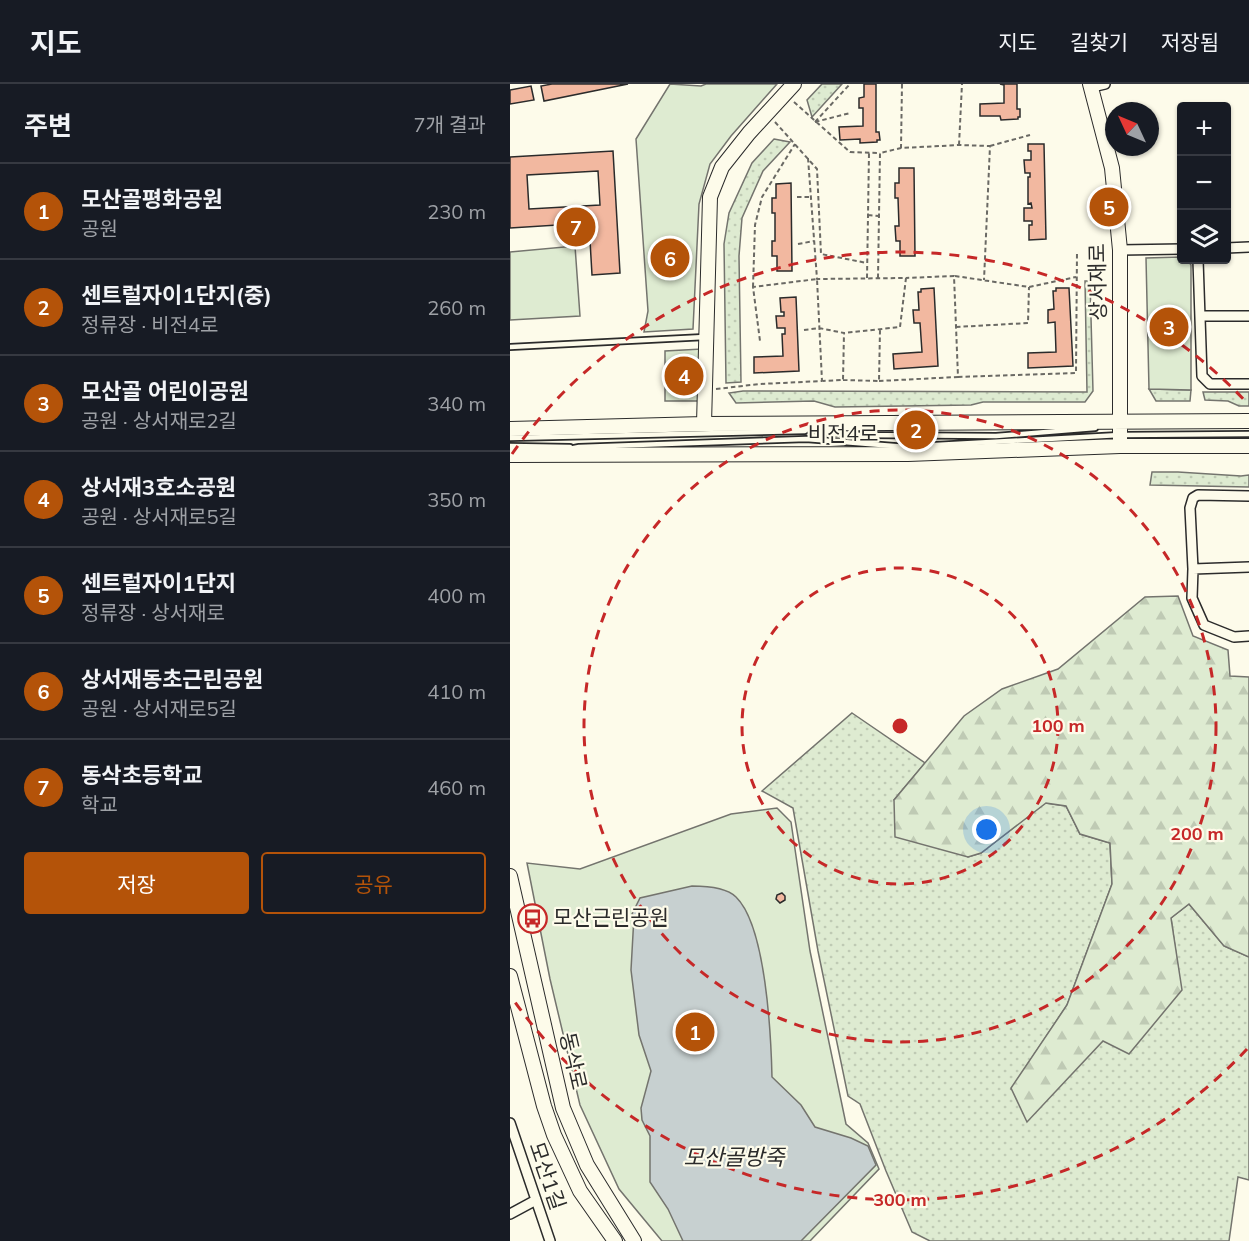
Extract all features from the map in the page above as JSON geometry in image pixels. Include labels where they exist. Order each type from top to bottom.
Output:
[{"type":"main road","name":"상서재로","points":[[1096,85],[1113,168],[1120,250],[1120,432]]},
{"type":"main road","points":[[704,424],[710,197],[723,167],[749,133],[790,89]]},
{"type":"main road","name":"비전4로","points":[[510,455],[709,456],[942,452],[1120,432],[1249,422]]},
{"type":"main road","name":"비전4로","points":[[510,429],[772,424],[1120,432],[1249,446]]},
{"type":"main road","name":"동삭로","points":[[510,876],[563,1108],[587,1165],[634,1241]]},
{"type":"main road","name":"동삭로","points":[[510,976],[512,992],[554,1134],[580,1191],[615,1241]]},
{"type":"main road","points":[[512,992],[535,986]]},
{"type":"street","points":[[1231,248],[1249,248]]},
{"type":"street","points":[[1120,250],[1177,249]]},
{"type":"street","points":[[1198,264],[1202,376],[1210,384],[1249,384]]},
{"type":"street","points":[[1200,316],[1249,316]]},
{"type":"street","points":[[1249,496],[1203,495],[1193,498],[1190,508],[1192,598],[1204,625],[1234,637],[1249,636]]},
{"type":"street","points":[[1193,569],[1249,567]]},
{"type":"street","name":"모산1길","points":[[510,1123],[550,1241]]},
{"type":"street","points":[[510,1214],[536,1200]]},
{"type":"lane","points":[[510,347],[705,337]]},
{"type":"lane","points":[[772,424],[813,431],[860,435],[996,436],[1097,427],[1120,432],[1249,434]]},
{"type":"lane","points":[[912,446],[1120,432],[1249,427]]},
{"type":"lane","points":[[510,438],[813,431]]},
{"type":"lane","points":[[510,446],[579,447],[806,439],[912,446],[942,452]]},
{"type":"lane","points":[[543,455],[579,447]]},
{"type":"path","points":[[815,122],[850,84]]},
{"type":"path","points":[[901,148],[902,84]]},
{"type":"path","points":[[958,145],[962,84]]},
{"type":"path","points":[[790,89],[815,122],[850,152],[880,153],[901,148],[958,145],[990,146],[1030,135]]},
{"type":"path","points":[[767,113],[817,169],[821,254],[867,263]]},
{"type":"path","points":[[815,122],[850,113]]},
{"type":"path","points":[[760,341],[753,287],[756,225],[762,197],[795,144]]},
{"type":"path","points":[[984,280],[990,146]]},
{"type":"path","points":[[867,278],[869,153]]},
{"type":"path","points":[[878,278],[880,153]]},
{"type":"path","points":[[808,159],[822,381]]},
{"type":"path","points":[[797,197],[811,197]]},
{"type":"path","points":[[868,215],[879,216]]},
{"type":"path","points":[[798,244],[814,241]]},
{"type":"path","points":[[704,390],[760,384],[843,380],[879,381],[1076,373],[1077,252]]},
{"type":"path","points":[[753,287],[817,279],[954,276],[1029,287],[1076,277]]},
{"type":"path","points":[[954,276],[958,377]]},
{"type":"path","points":[[804,330],[819,328],[844,333],[900,327],[906,278]]},
{"type":"path","points":[[956,327],[1028,323],[1029,287]]},
{"type":"path","points":[[879,381],[880,329]]},
{"type":"path","points":[[843,380],[844,333]]},
{"type":"green space","points":[[670,84],[701,86],[706,84],[777,84],[731,136],[710,164],[699,204],[693,329],[644,332],[648,311],[636,139]]},
{"type":"green space","points":[[822,84],[842,84],[812,117],[807,100]]},
{"type":"green space","points":[[774,139],[790,142],[763,171],[742,218],[739,256],[741,382],[726,383],[724,244],[729,213],[752,163]]},
{"type":"green space","points":[[575,246],[580,316],[510,320],[510,252]]},
{"type":"green space","points":[[1177,257],[1177,264],[1191,265],[1191,390],[1149,389],[1146,258]]},
{"type":"green space","points":[[1085,281],[1090,281],[1093,391],[1085,402],[983,402],[971,405],[835,407],[814,401],[736,403],[729,393],[743,391],[1087,392]]},
{"type":"green space","points":[[702,349],[702,401],[665,401],[665,351]]},
{"type":"green space","points":[[1149,389],[1191,390],[1190,401],[1156,401]]},
{"type":"green space","points":[[1203,392],[1249,392],[1249,406],[1239,406],[1228,401],[1205,400]]},
{"type":"green space","points":[[1152,472],[1249,475],[1249,487],[1150,485]]},
{"type":"green space","points":[[1178,596],[1193,636],[1228,650],[1230,676],[1249,677],[1249,957],[1224,946],[1189,904],[1171,918],[1182,990],[1129,1054],[1103,1041],[1027,1122],[1011,1088],[1067,1005],[1112,884],[1110,843],[1080,834],[1066,806],[1046,803],[981,853],[968,857],[895,837],[894,800],[964,716],[1002,689],[1058,669],[1145,597]]},
{"type":"green space","points":[[852,713],[925,763],[894,800],[968,857],[981,853],[1045,803],[1066,806],[1080,834],[1110,843],[1112,884],[1067,1005],[1012,1088],[1103,1041],[1181,990],[1171,918],[1189,904],[1224,946],[1249,957],[1249,1180],[1238,1177],[1229,1241],[930,1241],[912,1232],[860,1104],[848,1096],[818,951],[793,808],[762,791]]},
{"type":"green space","points":[[777,808],[791,822],[810,951],[846,1124],[868,1143],[879,1169],[810,1241],[662,1241],[619,1189],[580,1105],[550,979],[527,863],[580,869],[731,814]]},
{"type":"water","name":"모산골방죽","points":[[692,886],[727,891],[736,897],[746,911],[754,931],[765,982],[772,1077],[801,1105],[815,1127],[868,1146],[876,1165],[801,1241],[683,1241],[668,1209],[650,1182],[650,1136],[642,1120],[641,1108],[651,1071],[639,1035],[631,970],[634,916],[632,914],[640,898]]},
{"type":"building","points":[[628,84],[544,101],[541,86]]},
{"type":"building","points":[[864,84],[876,84],[876,132],[879,132],[880,140],[860,143],[860,139],[840,140],[839,127],[863,126],[863,108],[859,108],[859,98],[864,97]]},
{"type":"building","points":[[1000,84],[1017,84],[1017,109],[1020,109],[1018,119],[1001,120],[1000,116],[980,116],[980,104],[1004,103],[1004,85]]},
{"type":"building","points":[[531,86],[534,100],[510,104],[510,90]]},
{"type":"building","points":[[1028,144],[1044,144],[1046,239],[1029,240],[1029,225],[1032,225],[1032,221],[1024,221],[1024,208],[1032,208],[1031,203],[1028,204],[1030,173],[1025,173],[1024,160],[1031,160]]},
{"type":"building","points":[[613,151],[620,273],[592,275],[589,223],[510,228],[510,157]],"holes":[[[598,171],[600,205],[529,209],[527,175]]]},
{"type":"building","points":[[899,168],[914,168],[915,256],[900,256],[900,241],[896,241],[895,226],[899,226],[895,183],[899,183]]},
{"type":"building","points":[[791,183],[792,271],[777,271],[777,256],[772,256],[772,241],[775,241],[775,213],[772,213],[772,198],[776,198],[776,184]]},
{"type":"building","points":[[934,288],[938,366],[894,369],[893,354],[922,352],[920,323],[914,323],[913,310],[919,310],[918,292],[921,292],[921,289]]},
{"type":"building","points":[[1056,288],[1069,288],[1073,366],[1028,368],[1028,353],[1056,352],[1055,322],[1048,323],[1048,310],[1054,309],[1053,291],[1056,291]]},
{"type":"building","points":[[796,297],[799,371],[754,373],[754,357],[783,356],[782,334],[785,334],[785,328],[777,328],[776,316],[784,316],[784,312],[781,312],[780,298]]},
{"type":"building","points":[[782,893],[785,900],[780,903],[776,899],[777,895]]},
{"type":"place","name":"센트럴자이1단지","points":[[1109,207]]},
{"type":"place","name":"동삭초등학교","points":[[576,227]]},
{"type":"place","name":"상서재동초근린공원","points":[[670,258]]},
{"type":"place","name":"모산골 어린이공원","points":[[1169,327]]},
{"type":"place","name":"상서재3호소공원","points":[[684,376]]},
{"type":"place","name":"센트럴자이1단지(중)","points":[[916,430]]},
{"type":"place","name":"모산근린공원","points":[[532,918]]},
{"type":"place","name":"모산골평화공원","points":[[695,1032]]}]
